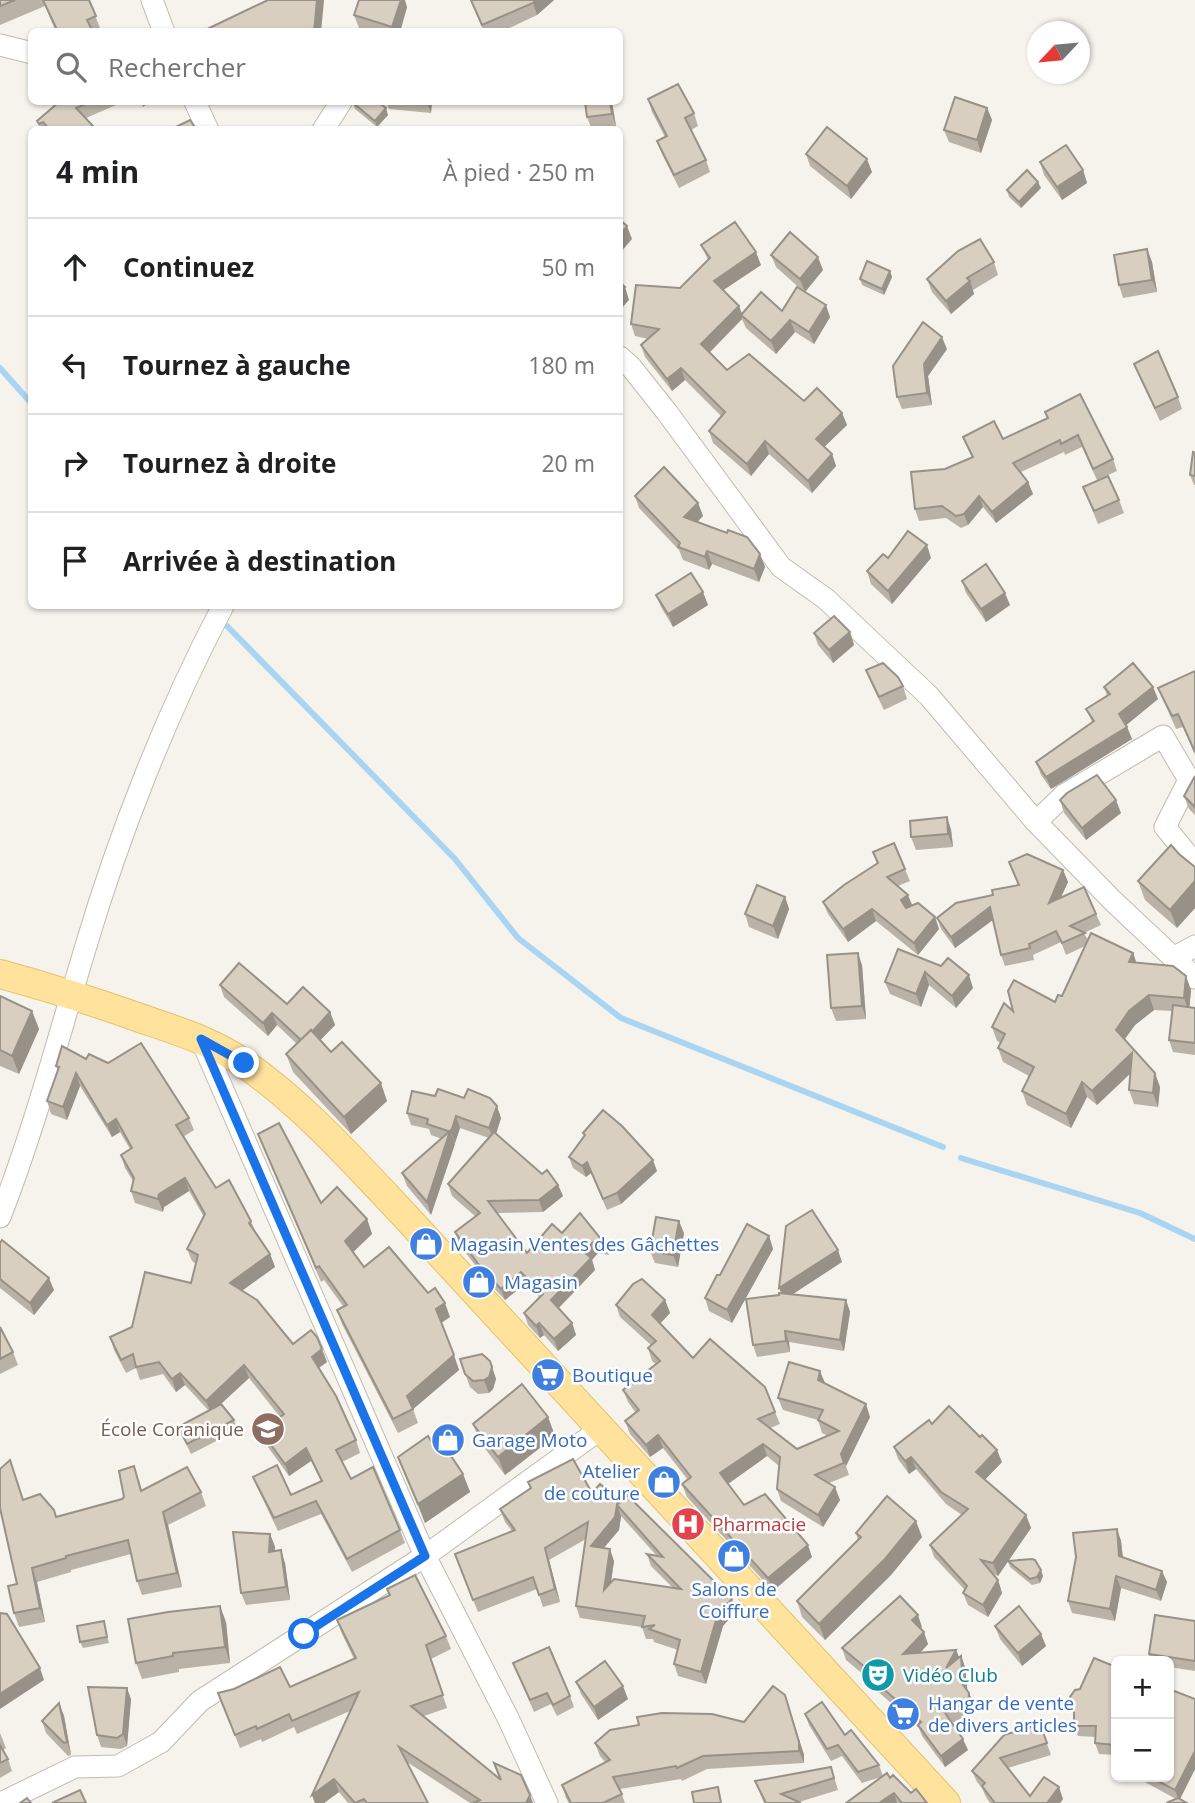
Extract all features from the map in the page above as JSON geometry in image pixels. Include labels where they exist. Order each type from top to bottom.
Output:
[{"type":"main road","points":[[0,974],[73,995],[201,1039],[244,1063],[285,1096],[322,1129],[602,1427],[946,1803]]},
{"type":"street","points":[[152,0],[157,28]]},
{"type":"street","points":[[0,45],[28,52]]},
{"type":"street","points":[[196,105],[206,126]]},
{"type":"street","points":[[326,126],[339,105]]},
{"type":"street","points":[[623,360],[666,411],[781,567],[826,599],[929,696],[1036,822],[1113,901],[1195,978]]},
{"type":"street","points":[[0,1217],[14,1182],[85,949],[133,808],[198,652],[221,609]]},
{"type":"street","points":[[1036,822],[1063,795],[1163,736],[1189,780],[1165,827],[1195,864]]},
{"type":"street","points":[[1175,957],[1195,946]]},
{"type":"street","points":[[201,1039],[425,1556],[508,1718],[547,1803]]},
{"type":"street","points":[[1,1803],[75,1767],[118,1766],[161,1742],[201,1701],[425,1556],[602,1427]]},
{"type":"building","points":[[0,0],[15,0],[0,6]]},
{"type":"building","points":[[43,0],[89,0],[96,16],[87,20],[91,28],[56,28]]},
{"type":"building","points":[[268,0],[317,0],[314,28],[209,28]]},
{"type":"building","points":[[359,0],[401,0],[392,27],[354,15]]},
{"type":"building","points":[[471,0],[536,0],[482,25]]},
{"type":"building","points":[[678,84],[694,113],[685,118],[706,160],[674,175],[657,141],[667,136],[648,99]]},
{"type":"building","points":[[955,97],[987,108],[977,140],[944,130]]},
{"type":"building","points":[[56,105],[83,105],[76,108],[93,126],[46,126],[37,121]]},
{"type":"building","points":[[356,105],[382,105],[386,108],[375,121]]},
{"type":"building","points":[[585,105],[610,105],[612,114],[587,117]]},
{"type":"building","points":[[190,120],[194,126],[178,126]]},
{"type":"building","points":[[827,127],[867,159],[847,186],[806,154]]},
{"type":"building","points":[[1066,145],[1083,170],[1057,187],[1040,162]]},
{"type":"building","points":[[1027,170],[1038,182],[1019,202],[1007,190]]},
{"type":"building","points":[[735,222],[756,252],[714,281],[739,306],[701,344],[727,370],[749,354],[804,401],[817,388],[842,413],[816,439],[832,454],[808,481],[765,441],[747,464],[709,431],[725,412],[681,368],[667,379],[641,345],[659,329],[631,324],[636,285],[680,288],[710,258],[701,245]]},
{"type":"building","points":[[790,232],[818,257],[800,279],[771,255]]},
{"type":"building","points":[[980,239],[994,262],[967,278],[970,281],[946,301],[927,279],[958,251]]},
{"type":"building","points":[[1147,249],[1152,280],[1119,285],[1114,255]]},
{"type":"building","points":[[867,261],[890,271],[882,289],[860,279]]},
{"type":"building","points":[[797,287],[826,305],[809,332],[790,320],[771,341],[741,315],[761,292],[782,311]]},
{"type":"building","points":[[923,322],[942,337],[924,364],[927,393],[897,397],[893,366]]},
{"type":"building","points":[[1158,351],[1178,397],[1155,408],[1134,364]]},
{"type":"building","points":[[1080,394],[1113,459],[1093,469],[1078,435],[1061,444],[1060,440],[1013,463],[1028,482],[992,512],[979,496],[964,514],[956,516],[942,506],[915,509],[911,472],[945,469],[973,457],[963,437],[994,421],[1003,439],[1048,418],[1045,412]]},
{"type":"building","points":[[1193,452],[1195,453],[1195,476],[1190,475]]},
{"type":"building","points":[[664,467],[698,503],[684,517],[727,533],[728,530],[747,537],[760,554],[754,569],[707,551],[705,557],[678,547],[680,543],[635,496]]},
{"type":"building","points":[[1108,476],[1119,500],[1094,511],[1083,487]]},
{"type":"building","points":[[908,531],[927,545],[888,591],[867,571],[883,554],[888,558]]},
{"type":"building","points":[[986,564],[1005,593],[981,609],[962,581]]},
{"type":"building","points":[[691,573],[703,592],[668,614],[656,595]]},
{"type":"building","points":[[834,616],[850,632],[829,650],[814,633]]},
{"type":"building","points":[[883,663],[898,677],[903,686],[879,697],[866,670]]},
{"type":"building","points":[[1133,663],[1153,687],[1119,714],[1127,727],[1046,777],[1036,762],[1094,721],[1086,709],[1110,694],[1104,687]]},
{"type":"building","points":[[1195,671],[1195,752],[1178,714],[1172,716],[1158,688]]},
{"type":"building","points":[[1097,775],[1116,800],[1082,828],[1060,800]]},
{"type":"building","points":[[1195,776],[1195,807],[1184,796]]},
{"type":"building","points":[[947,817],[948,834],[911,837],[910,821]]},
{"type":"building","points":[[894,843],[905,869],[887,877],[908,895],[901,900],[906,908],[918,903],[935,917],[914,943],[872,909],[843,929],[823,902],[878,863],[873,852]]},
{"type":"building","points":[[1171,845],[1195,867],[1195,881],[1170,910],[1138,881]]},
{"type":"building","points":[[1027,854],[1063,870],[1049,903],[1084,887],[1096,914],[1070,926],[1085,933],[1062,943],[1056,931],[1029,944],[1030,948],[1001,955],[990,907],[951,937],[937,918],[956,903],[993,895],[992,890],[1019,885],[1009,862]]},
{"type":"building","points":[[757,885],[785,897],[773,926],[745,914]]},
{"type":"building","points":[[1091,933],[1133,953],[1129,962],[1173,966],[1186,976],[1184,998],[1149,995],[1129,1011],[1116,1030],[1155,1073],[1153,1093],[1129,1090],[1132,1053],[1092,1091],[1082,1082],[1066,1114],[1022,1091],[1034,1067],[998,1048],[1005,1034],[992,1027],[1004,1003],[1013,1011],[1008,991],[1014,980],[1055,1002],[1058,995],[1062,996]]},
{"type":"building","points":[[898,949],[941,966],[948,958],[969,975],[952,996],[925,972],[916,994],[885,982]]},
{"type":"building","points":[[858,953],[862,1006],[831,1008],[827,955]]},
{"type":"building","points":[[239,963],[287,1004],[303,987],[330,1012],[301,1040],[272,1013],[263,1023],[220,985]]},
{"type":"building","points":[[0,996],[32,1011],[12,1056],[0,1050]]},
{"type":"building","points":[[1173,1005],[1195,1008],[1195,1043],[1169,1040]]},
{"type":"building","points":[[311,1030],[331,1052],[342,1042],[381,1083],[344,1117],[286,1054]]},
{"type":"building","points":[[141,1043],[189,1118],[176,1125],[216,1188],[229,1180],[251,1221],[249,1223],[270,1254],[230,1283],[257,1300],[293,1344],[311,1330],[317,1337],[322,1349],[312,1357],[336,1396],[356,1440],[336,1450],[351,1479],[373,1467],[400,1530],[347,1559],[316,1501],[274,1518],[253,1477],[277,1465],[291,1495],[322,1481],[306,1448],[285,1464],[261,1431],[284,1414],[244,1365],[206,1401],[180,1373],[172,1379],[159,1362],[136,1367],[133,1354],[121,1360],[110,1337],[132,1327],[145,1272],[191,1283],[198,1255],[187,1249],[205,1214],[185,1178],[159,1194],[158,1199],[131,1191],[134,1178],[121,1155],[132,1148],[116,1119],[107,1125],[76,1073],[63,1107],[47,1101],[59,1067],[56,1066],[62,1046],[86,1059],[89,1054],[108,1063]]},
{"type":"building","points":[[438,1089],[464,1098],[468,1089],[490,1098],[497,1106],[489,1128],[456,1116],[451,1132],[427,1124],[428,1119],[407,1113],[412,1091],[435,1096]]},
{"type":"building","points":[[603,1110],[622,1126],[653,1160],[617,1193],[603,1199],[587,1162],[582,1166],[569,1157],[585,1135],[583,1133]]},
{"type":"building","points":[[279,1123],[321,1203],[337,1187],[367,1219],[345,1241],[364,1267],[389,1247],[428,1293],[435,1288],[445,1303],[436,1309],[454,1355],[407,1396],[413,1409],[393,1419],[337,1310],[347,1305],[319,1266],[316,1268],[258,1134]]},
{"type":"building","points":[[450,1131],[427,1202],[402,1173]]},
{"type":"building","points":[[494,1132],[542,1174],[547,1170],[558,1185],[539,1200],[488,1201],[527,1253],[552,1224],[562,1233],[580,1213],[605,1244],[593,1242],[584,1252],[591,1258],[551,1300],[572,1323],[554,1339],[539,1323],[536,1326],[524,1313],[543,1294],[521,1272],[501,1289],[455,1232],[480,1213],[448,1184]]},
{"type":"building","points":[[812,1210],[838,1250],[779,1288],[786,1226]]},
{"type":"building","points":[[656,1217],[679,1221],[673,1255],[650,1251]]},
{"type":"building","points":[[747,1224],[769,1236],[727,1310],[705,1298]]},
{"type":"building","points":[[2,1240],[49,1278],[30,1303],[0,1279]]},
{"type":"building","points":[[642,1279],[665,1300],[652,1315],[693,1358],[710,1339],[765,1387],[775,1412],[758,1419],[797,1449],[839,1431],[818,1420],[823,1410],[778,1398],[789,1362],[820,1371],[818,1380],[866,1404],[841,1454],[844,1463],[815,1475],[835,1487],[818,1515],[777,1489],[780,1457],[763,1444],[720,1473],[744,1505],[765,1494],[808,1545],[768,1578],[682,1484],[691,1477],[658,1435],[646,1445],[625,1421],[639,1410],[623,1390],[660,1361],[648,1348],[656,1341],[616,1305],[633,1284]]},
{"type":"building","points":[[779,1293],[846,1300],[840,1340],[785,1331],[786,1341],[753,1345],[746,1299]]},
{"type":"building","points":[[0,1327],[13,1352],[0,1359]]},
{"type":"building","points":[[482,1354],[492,1367],[489,1377],[473,1381],[465,1374],[460,1359]]},
{"type":"building","points":[[522,1384],[548,1417],[498,1457],[473,1424]]},
{"type":"building","points":[[221,1404],[234,1420],[187,1444],[178,1427]]},
{"type":"building","points":[[949,1406],[997,1450],[976,1472],[1026,1515],[993,1563],[981,1560],[998,1580],[983,1605],[963,1593],[967,1586],[930,1545],[968,1509],[941,1492],[911,1457],[905,1461],[894,1447],[929,1420],[932,1424]]},
{"type":"building","points":[[428,1436],[434,1446],[441,1441],[463,1474],[418,1504],[398,1457]]},
{"type":"building","points":[[573,1459],[592,1493],[600,1484],[618,1499],[617,1505],[627,1495],[732,1599],[718,1613],[701,1672],[674,1664],[680,1640],[649,1629],[655,1625],[642,1627],[645,1616],[576,1606],[588,1522],[545,1548],[555,1589],[539,1595],[533,1577],[473,1600],[455,1554],[515,1530],[500,1509],[531,1488],[528,1482]],"holes":[[[617,1505],[663,1557],[647,1554],[681,1589],[614,1579],[604,1590],[610,1549],[591,1546],[615,1517]]]},
{"type":"building","points":[[10,1460],[23,1500],[40,1494],[54,1510],[56,1517],[122,1499],[124,1497],[119,1471],[134,1466],[141,1491],[187,1467],[201,1492],[163,1512],[177,1573],[137,1581],[128,1540],[32,1568],[40,1608],[14,1613],[8,1586],[17,1584],[0,1508],[0,1469]]},
{"type":"building","points":[[887,1496],[916,1521],[885,1559],[819,1624],[797,1601],[861,1537],[856,1533]]},
{"type":"building","points":[[1117,1529],[1119,1556],[1162,1571],[1156,1590],[1116,1576],[1110,1609],[1068,1601],[1076,1557],[1073,1533]]},
{"type":"building","points":[[233,1532],[270,1534],[269,1552],[281,1550],[286,1587],[241,1593]]},
{"type":"building","points":[[1032,1559],[1041,1570],[1037,1577],[1030,1579],[1008,1561]]},
{"type":"building","points":[[415,1575],[446,1636],[426,1645],[443,1695],[411,1706],[501,1780],[494,1763],[521,1775],[530,1795],[526,1803],[473,1803],[480,1800],[399,1747],[428,1803],[367,1803],[364,1799],[355,1803],[334,1779],[312,1795],[359,1692],[292,1721],[289,1714],[257,1729],[256,1726],[235,1735],[218,1693],[234,1689],[280,1667],[290,1687],[356,1658],[337,1620],[390,1595],[387,1589]]},
{"type":"building","points":[[900,1596],[918,1615],[912,1620],[924,1632],[903,1654],[956,1650],[946,1668],[961,1656],[963,1685],[969,1693],[968,1702],[945,1713],[963,1739],[941,1756],[918,1725],[921,1722],[869,1676],[872,1673],[842,1648]]},
{"type":"building","points":[[220,1606],[225,1647],[173,1653],[173,1656],[136,1663],[128,1619]]},
{"type":"building","points":[[1019,1606],[1041,1634],[1018,1653],[995,1626]]},
{"type":"building","points":[[0,1613],[7,1614],[40,1668],[0,1694]]},
{"type":"building","points":[[1155,1615],[1195,1621],[1195,1661],[1149,1654]]},
{"type":"building","points":[[104,1621],[107,1637],[80,1642],[77,1626]]},
{"type":"building","points":[[549,1647],[570,1696],[553,1705],[547,1693],[530,1700],[513,1663]]},
{"type":"building","points":[[1094,1658],[1111,1665],[1111,1745],[1095,1743],[1096,1726],[1074,1726],[1074,1708],[1070,1697],[1075,1690],[1080,1689]]},
{"type":"building","points":[[605,1661],[623,1686],[594,1707],[576,1682]]},
{"type":"building","points":[[773,1686],[785,1695],[799,1742],[799,1751],[703,1756],[677,1768],[676,1766],[613,1777],[622,1794],[603,1803],[571,1803],[562,1785],[610,1760],[595,1743],[610,1730],[639,1725],[637,1717],[662,1713],[712,1714],[744,1722]]},
{"type":"building","points":[[88,1687],[127,1688],[123,1734],[117,1738],[97,1735]]},
{"type":"building","points":[[1174,1691],[1195,1699],[1195,1751],[1175,1790],[1160,1782],[1174,1782]]},
{"type":"building","points":[[822,1702],[845,1735],[851,1730],[879,1765],[858,1772],[838,1745],[827,1749],[805,1714]]},
{"type":"building","points":[[59,1703],[67,1742],[64,1743],[42,1721]]},
{"type":"building","points":[[1040,1724],[1047,1743],[1000,1758],[1030,1796],[1044,1777],[1059,1787],[1047,1803],[995,1803],[982,1786],[985,1783],[972,1771],[1004,1735]]},
{"type":"building","points":[[0,1745],[8,1759],[0,1763]]},
{"type":"building","points":[[831,1767],[834,1778],[781,1794],[801,1803],[766,1803],[755,1781]]},
{"type":"building","points":[[887,1773],[890,1778],[893,1775],[911,1793],[916,1789],[927,1803],[902,1803],[894,1793],[879,1803],[846,1803]]},
{"type":"building","points":[[718,1787],[721,1803],[694,1803],[692,1792]]},
{"type":"building","points":[[80,1790],[86,1803],[52,1803]]},
{"type":"building","points":[[1178,1798],[1187,1803],[1167,1803],[1168,1802]]},
{"type":"waterway","points":[[0,368],[28,400]]},
{"type":"waterway","points":[[227,626],[455,859],[518,938],[621,1018],[943,1147]]},
{"type":"waterway","points":[[961,1158],[1140,1213],[1195,1239]]},
{"type":"place","name":"Magasin Ventes des Gâchettes","points":[[426,1244]]},
{"type":"place","name":"Magasin","points":[[479,1282]]},
{"type":"place","name":"Boutique","points":[[548,1375]]},
{"type":"place","name":"École Coranique","points":[[268,1429]]},
{"type":"place","name":"Garage Moto","points":[[448,1440]]},
{"type":"place","name":"Atelier de couture","points":[[664,1482]]},
{"type":"place","name":"Pharmacie","points":[[688,1524]]},
{"type":"place","name":"Salons de Coiffure","points":[[734,1556]]},
{"type":"place","name":"Vidéo Club","points":[[878,1675]]},
{"type":"place","name":"Hangar de vente de divers articles","points":[[903,1714]]},
{"type":"route","points":[[244,1063],[201,1039],[425,1556],[304,1634]]}]
